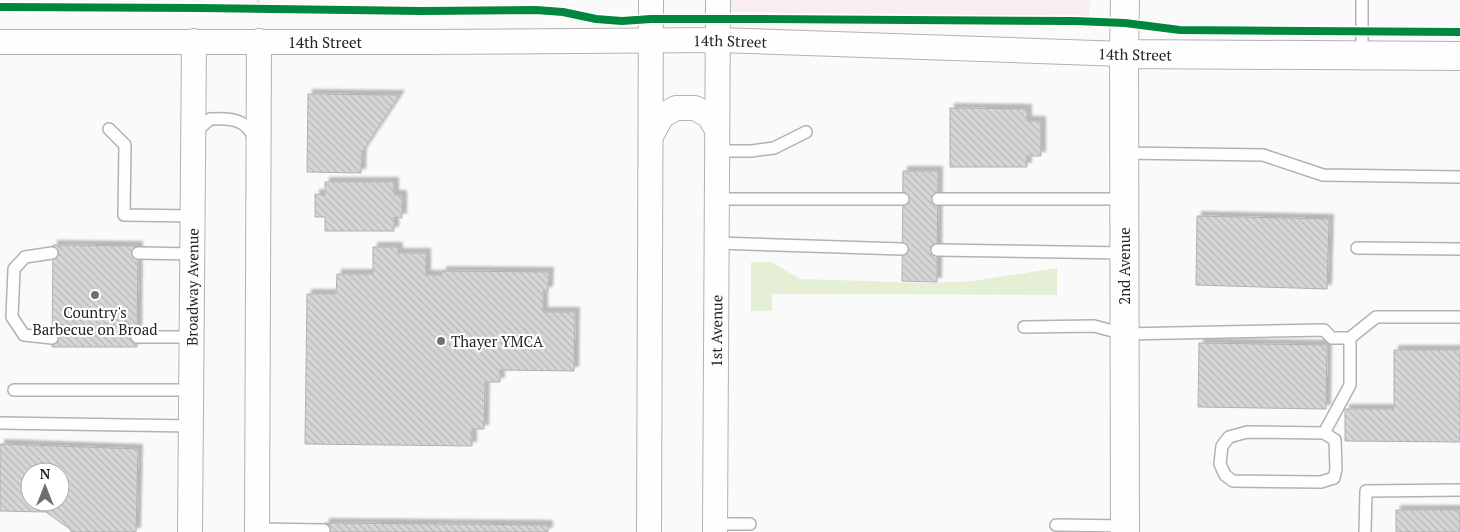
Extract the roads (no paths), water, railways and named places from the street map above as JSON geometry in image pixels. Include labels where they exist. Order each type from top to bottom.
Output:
[{"type":"main road","name":"2nd Avenue","points":[[1125,0],[1125,529]]},
{"type":"main road","name":"14th Street","points":[[1124,54],[1460,56]]},
{"type":"street","points":[[649,532],[651,0]]},
{"type":"street","name":"1st Avenue","points":[[715,528],[718,0]]},
{"type":"street","name":"14th Street","points":[[0,42],[717,40],[1124,54]]},
{"type":"street","name":"Broadway Avenue","points":[[190,532],[194,41]]},
{"type":"street","points":[[257,531],[259,41]]},
{"type":"street","points":[[651,136],[662,116],[676,108],[695,108],[709,116],[717,141]]},
{"type":"lane","points":[[1362,0],[1362,56]]},
{"type":"lane","points":[[193,140],[202,126],[210,119],[234,119],[244,124],[252,132],[258,152]]},
{"type":"lane","points":[[109,130],[125,145],[124,215],[193,216]]},
{"type":"lane","points":[[717,141],[751,151],[774,148],[806,132]]},
{"type":"lane","points":[[1124,153],[1263,154],[1323,175],[1460,177]]},
{"type":"lane","points":[[717,200],[902,199]]},
{"type":"lane","points":[[938,199],[1124,199]]},
{"type":"lane","points":[[716,242],[902,249]]},
{"type":"lane","points":[[1357,248],[1460,249]]},
{"type":"lane","points":[[937,250],[1124,253]]},
{"type":"lane","points":[[52,253],[26,258],[14,269],[12,317],[24,335],[52,338]]},
{"type":"lane","points":[[138,253],[193,254]]},
{"type":"lane","points":[[1024,327],[1094,326],[1124,334],[1324,330],[1332,338],[1350,338],[1376,317],[1460,317]]},
{"type":"lane","points":[[138,337],[192,337]]},
{"type":"lane","points":[[1324,433],[1350,385],[1350,338]]},
{"type":"lane","points":[[14,390],[191,390]]},
{"type":"lane","points":[[0,423],[191,426]]},
{"type":"lane","points":[[1247,432],[1324,433],[1335,440],[1336,469],[1334,478],[1321,482],[1233,481],[1225,475],[1220,464],[1222,446],[1229,437],[1247,432]]},
{"type":"lane","points":[[1365,532],[1366,491],[1460,490]]},
{"type":"lane","points":[[715,528],[750,524]]},
{"type":"lane","points":[[1056,526],[1125,529]]},
{"type":"lane","points":[[257,531],[324,530]]},
{"type":"place","name":"Country's Barbecue on Broad","points":[[95,295]]},
{"type":"place","name":"Thayer YMCA","points":[[441,341]]}]
